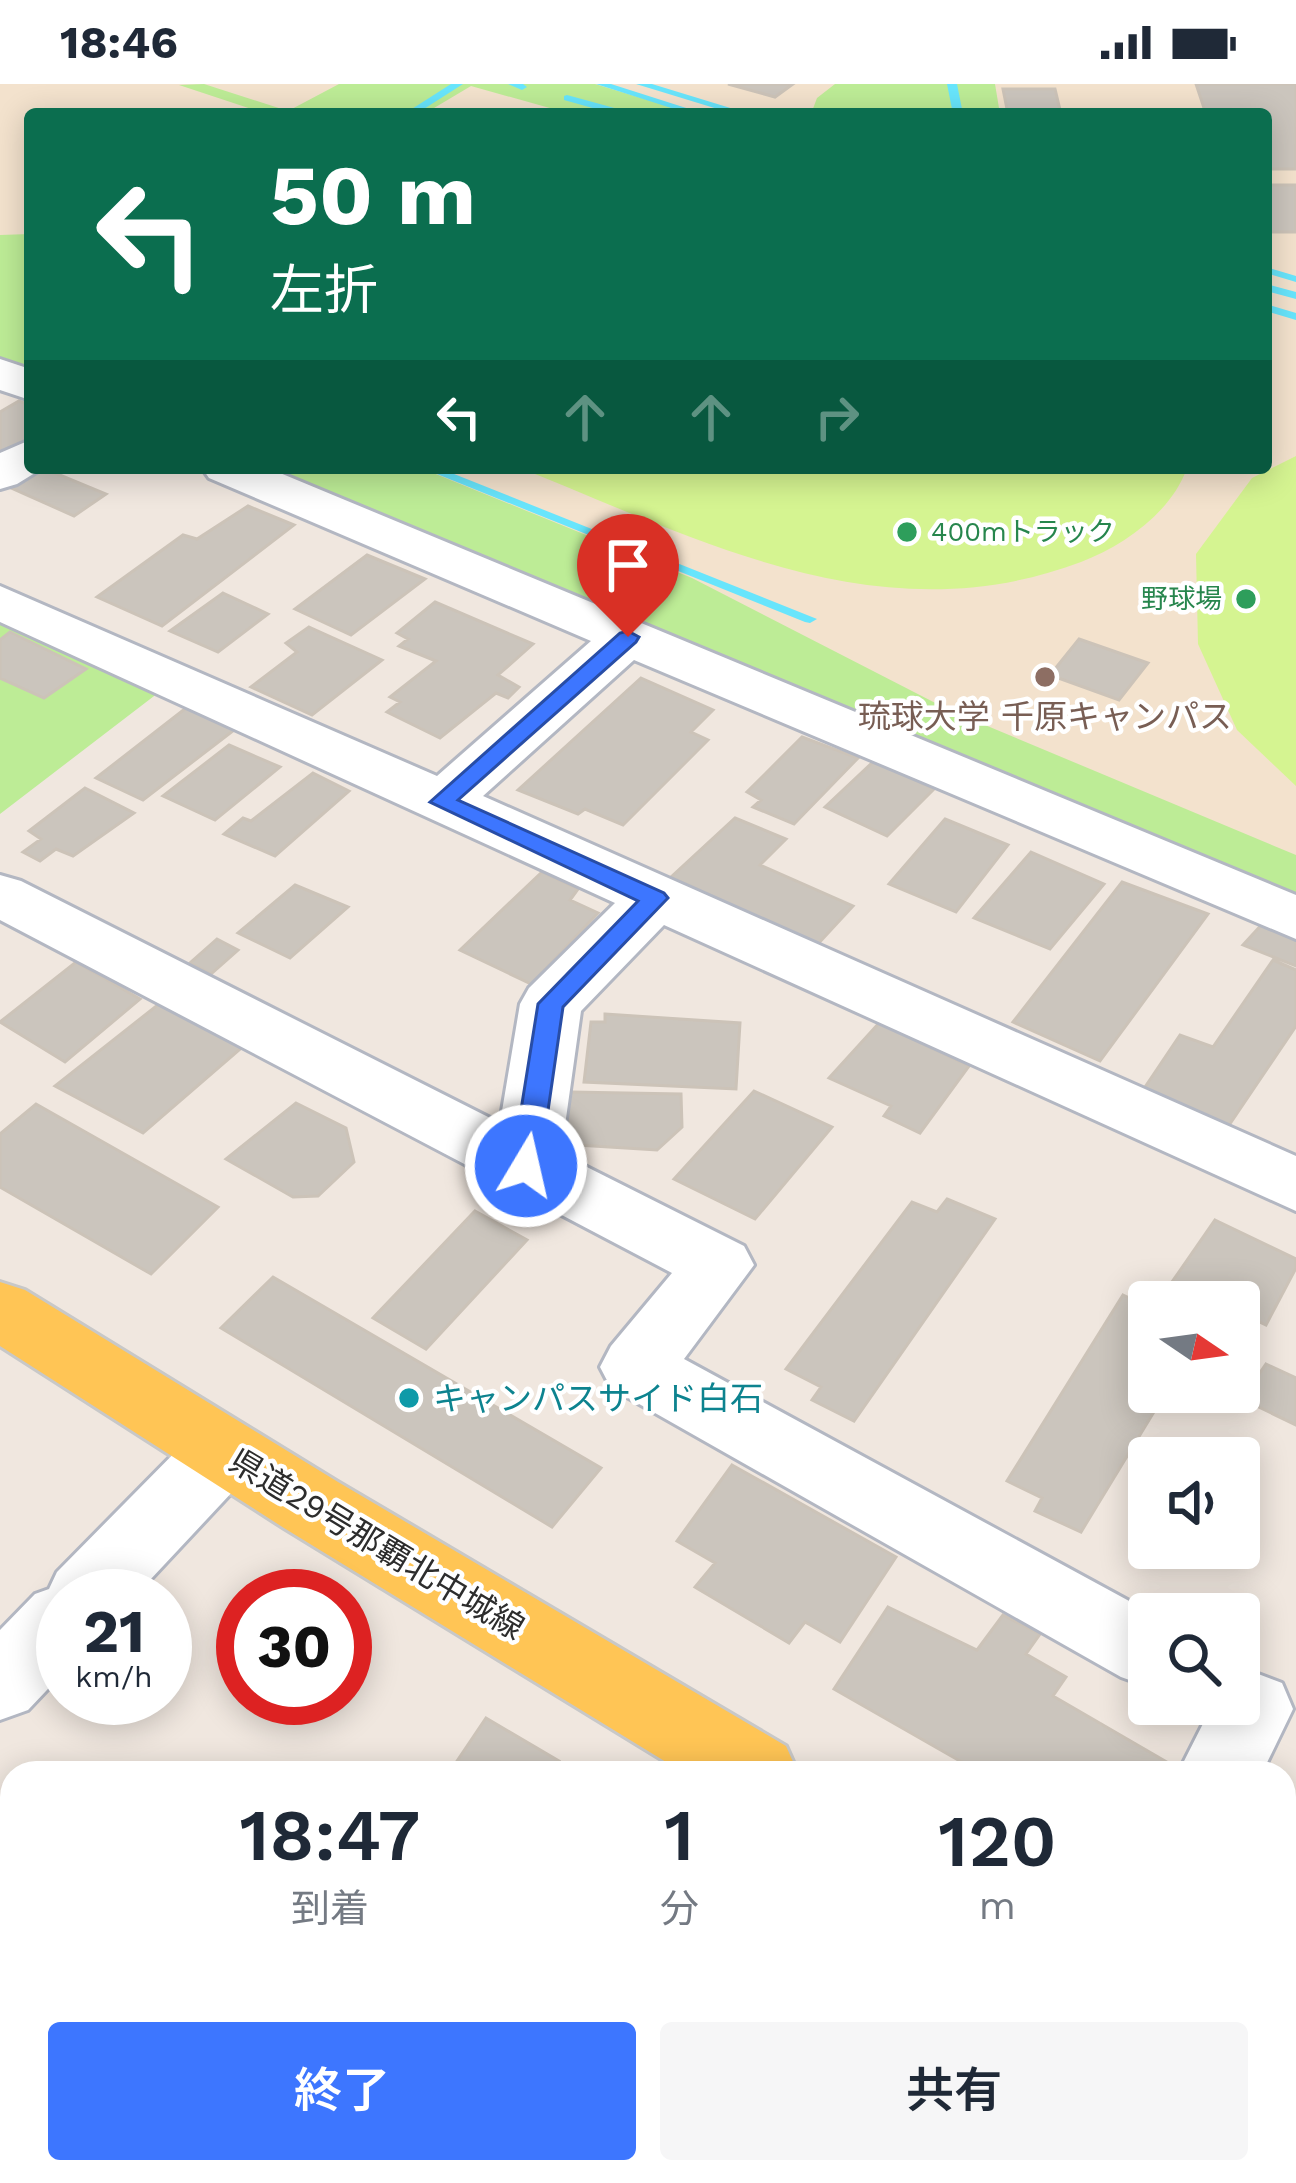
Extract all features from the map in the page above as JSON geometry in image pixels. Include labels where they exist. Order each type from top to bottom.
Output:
[{"type":"main road","name":"県道29号那覇北中城線","points":[[0,1310],[737,1761]]},
{"type":"street","points":[[240,474],[1296,918]]},
{"type":"street","points":[[0,602],[1296,1185]]},
{"type":"street","points":[[442,802],[628,637]]},
{"type":"street","points":[[0,895],[719,1265],[636,1367],[1128,1640]]},
{"type":"street","points":[[526,1166],[551,1004],[655,898]]},
{"type":"street","points":[[111,1569],[224,1451]]},
{"type":"street","points":[[0,1684],[36,1647]]},
{"type":"shaded area","name":"琉球大学 千原キャンパス","points":[[0,84],[1296,84],[1296,885],[304,474],[1272,474],[1272,108],[24,108],[24,358],[0,348]]},
{"type":"green space","points":[[204,84],[279,108],[249,108],[179,85]]},
{"type":"green space","points":[[339,84],[595,84],[674,108],[550,108],[471,86],[434,108],[294,108]]},
{"type":"green space","points":[[835,84],[995,84],[999,108],[813,108],[817,98]]},
{"type":"green space","points":[[24,234],[24,369],[0,359],[0,235]]},
{"type":"green space","name":"野球場","points":[[1296,456],[1296,786],[1237,730],[1198,644],[1196,554],[1252,478],[1272,474],[1272,468]]},
{"type":"green space","points":[[272,474],[436,474],[692,578],[949,710],[1296,855],[1296,899]]},
{"type":"green space","name":"400mトラック","points":[[535,474],[1184,474],[1170,499],[1144,526],[1097,555],[1007,582],[935,589],[864,584],[794,571],[657,524]]},
{"type":"green space","points":[[0,618],[158,693],[0,814]]},
{"type":"building","points":[[728,84],[793,84],[775,97]]},
{"type":"building","points":[[1196,84],[1296,84],[1296,169],[1272,169],[1272,108],[1204,108]]},
{"type":"building","points":[[1003,89],[1055,89],[1060,108],[1007,108]]},
{"type":"building","points":[[1272,185],[1296,185],[1296,232],[1272,232]]},
{"type":"building","points":[[24,403],[24,442],[0,456],[0,412]]},
{"type":"building","points":[[30,474],[58,474],[106,494],[74,516],[9,487]]},
{"type":"building","points":[[248,506],[294,525],[162,626],[97,597],[183,535],[197,539]]},
{"type":"building","points":[[367,555],[425,579],[351,635],[295,609]]},
{"type":"building","points":[[223,593],[268,614],[218,652],[170,631]]},
{"type":"building","points":[[435,602],[533,644],[498,675],[519,687],[508,698],[496,693],[440,738],[387,712],[400,702],[390,697],[436,661],[399,646],[408,639],[397,633]]},
{"type":"building","points":[[309,627],[382,660],[312,715],[251,687],[297,652],[286,643]]},
{"type":"building","points":[[10,632],[86,669],[44,698],[0,678],[0,640]]},
{"type":"building","points":[[1079,639],[1148,663],[1119,700],[1050,675]]},
{"type":"building","points":[[641,678],[713,710],[691,732],[708,740],[623,825],[585,809],[578,814],[518,790]]},
{"type":"building","points":[[186,708],[234,730],[143,800],[96,778]]},
{"type":"building","points":[[802,737],[858,758],[794,824],[753,807],[761,800],[747,792]]},
{"type":"building","points":[[229,745],[280,767],[215,820],[163,796]]},
{"type":"building","points":[[874,761],[934,789],[887,836],[825,807]]},
{"type":"building","points":[[313,773],[349,791],[275,856],[224,834],[243,818],[251,821]]},
{"type":"building","points":[[85,788],[134,813],[73,856],[56,849],[40,861],[23,852],[41,839],[29,831]]},
{"type":"building","points":[[735,818],[786,839],[760,865],[853,906],[817,945],[671,877]]},
{"type":"building","points":[[945,819],[1008,845],[956,912],[889,884]]},
{"type":"building","points":[[1031,852],[1104,884],[1050,949],[974,918]]},
{"type":"building","points":[[542,872],[578,889],[570,900],[598,913],[531,984],[460,950]]},
{"type":"building","points":[[1122,882],[1208,914],[1100,1061],[1013,1022]]},
{"type":"building","points":[[295,885],[348,907],[290,958],[238,933]]},
{"type":"building","points":[[1264,922],[1296,937],[1296,966],[1243,945]]},
{"type":"building","points":[[217,939],[238,950],[211,974],[190,963]]},
{"type":"building","points":[[1273,960],[1296,970],[1296,1026],[1225,1131],[1141,1093],[1180,1035],[1213,1047]]},
{"type":"building","points":[[76,962],[140,999],[65,1062],[0,1022]]},
{"type":"building","points":[[164,1000],[247,1043],[143,1133],[55,1086]]},
{"type":"building","points":[[605,1014],[740,1023],[736,1089],[584,1082],[591,1022],[605,1022]]},
{"type":"building","points":[[879,1023],[969,1066],[920,1133],[884,1116],[891,1106],[829,1078]]},
{"type":"building","points":[[754,1091],[832,1127],[755,1219],[674,1179]]},
{"type":"building","points":[[570,1092],[681,1094],[682,1127],[657,1150],[562,1144]]},
{"type":"building","points":[[296,1103],[346,1128],[354,1162],[318,1196],[293,1197],[226,1159]]},
{"type":"building","points":[[36,1104],[218,1207],[151,1274],[0,1187],[0,1134]]},
{"type":"building","points":[[947,1199],[995,1219],[854,1421],[812,1400],[821,1387],[786,1369],[912,1202],[937,1212]]},
{"type":"building","points":[[475,1211],[527,1240],[426,1349],[373,1318]]},
{"type":"building","points":[[1215,1220],[1296,1259],[1296,1268],[1266,1325],[1260,1322],[1260,1281],[1173,1281]]},
{"type":"building","name":"キャンパスサイド白石","points":[[273,1277],[601,1468],[552,1527],[221,1328]]},
{"type":"building","points":[[1123,1295],[1128,1297],[1128,1413],[1153,1413],[1139,1437],[1128,1437],[1128,1455],[1081,1532],[1035,1511],[1042,1498],[1007,1481]]},
{"type":"building","points":[[1266,1364],[1296,1378],[1296,1425],[1260,1408],[1260,1373]]},
{"type":"building","points":[[732,1465],[896,1557],[840,1642],[805,1622],[789,1643],[695,1587],[715,1563],[677,1541]]},
{"type":"building","points":[[888,1607],[977,1650],[1003,1615],[1040,1634],[1026,1654],[1066,1677],[1053,1696],[1165,1761],[960,1761],[834,1689]]},
{"type":"building","points":[[486,1718],[559,1761],[457,1761]]},
{"type":"waterway","points":[[419,108],[458,84]]},
{"type":"waterway","points":[[513,84],[522,87]]},
{"type":"waterway","points":[[601,84],[680,108]]},
{"type":"waterway","points":[[641,84],[724,108]]},
{"type":"waterway","points":[[952,84],[957,108]]},
{"type":"waterway","points":[[567,98],[603,108]]},
{"type":"waterway","points":[[1272,272],[1296,279]]},
{"type":"waterway","points":[[1272,289],[1296,296]]},
{"type":"waterway","points":[[1272,309],[1296,317]]},
{"type":"waterway","points":[[443,474],[810,619]]},
{"type":"place","name":"400mトラック","points":[[907,532]]},
{"type":"place","name":"野球場","points":[[1246,599]]},
{"type":"place","name":"琉球大学 千原キャンパス","points":[[1045,677]]},
{"type":"place","name":"キャンパスサイド白石","points":[[409,1398]]},
{"type":"route","points":[[526,1166],[551,1004],[655,898],[442,802],[628,637]]}]
